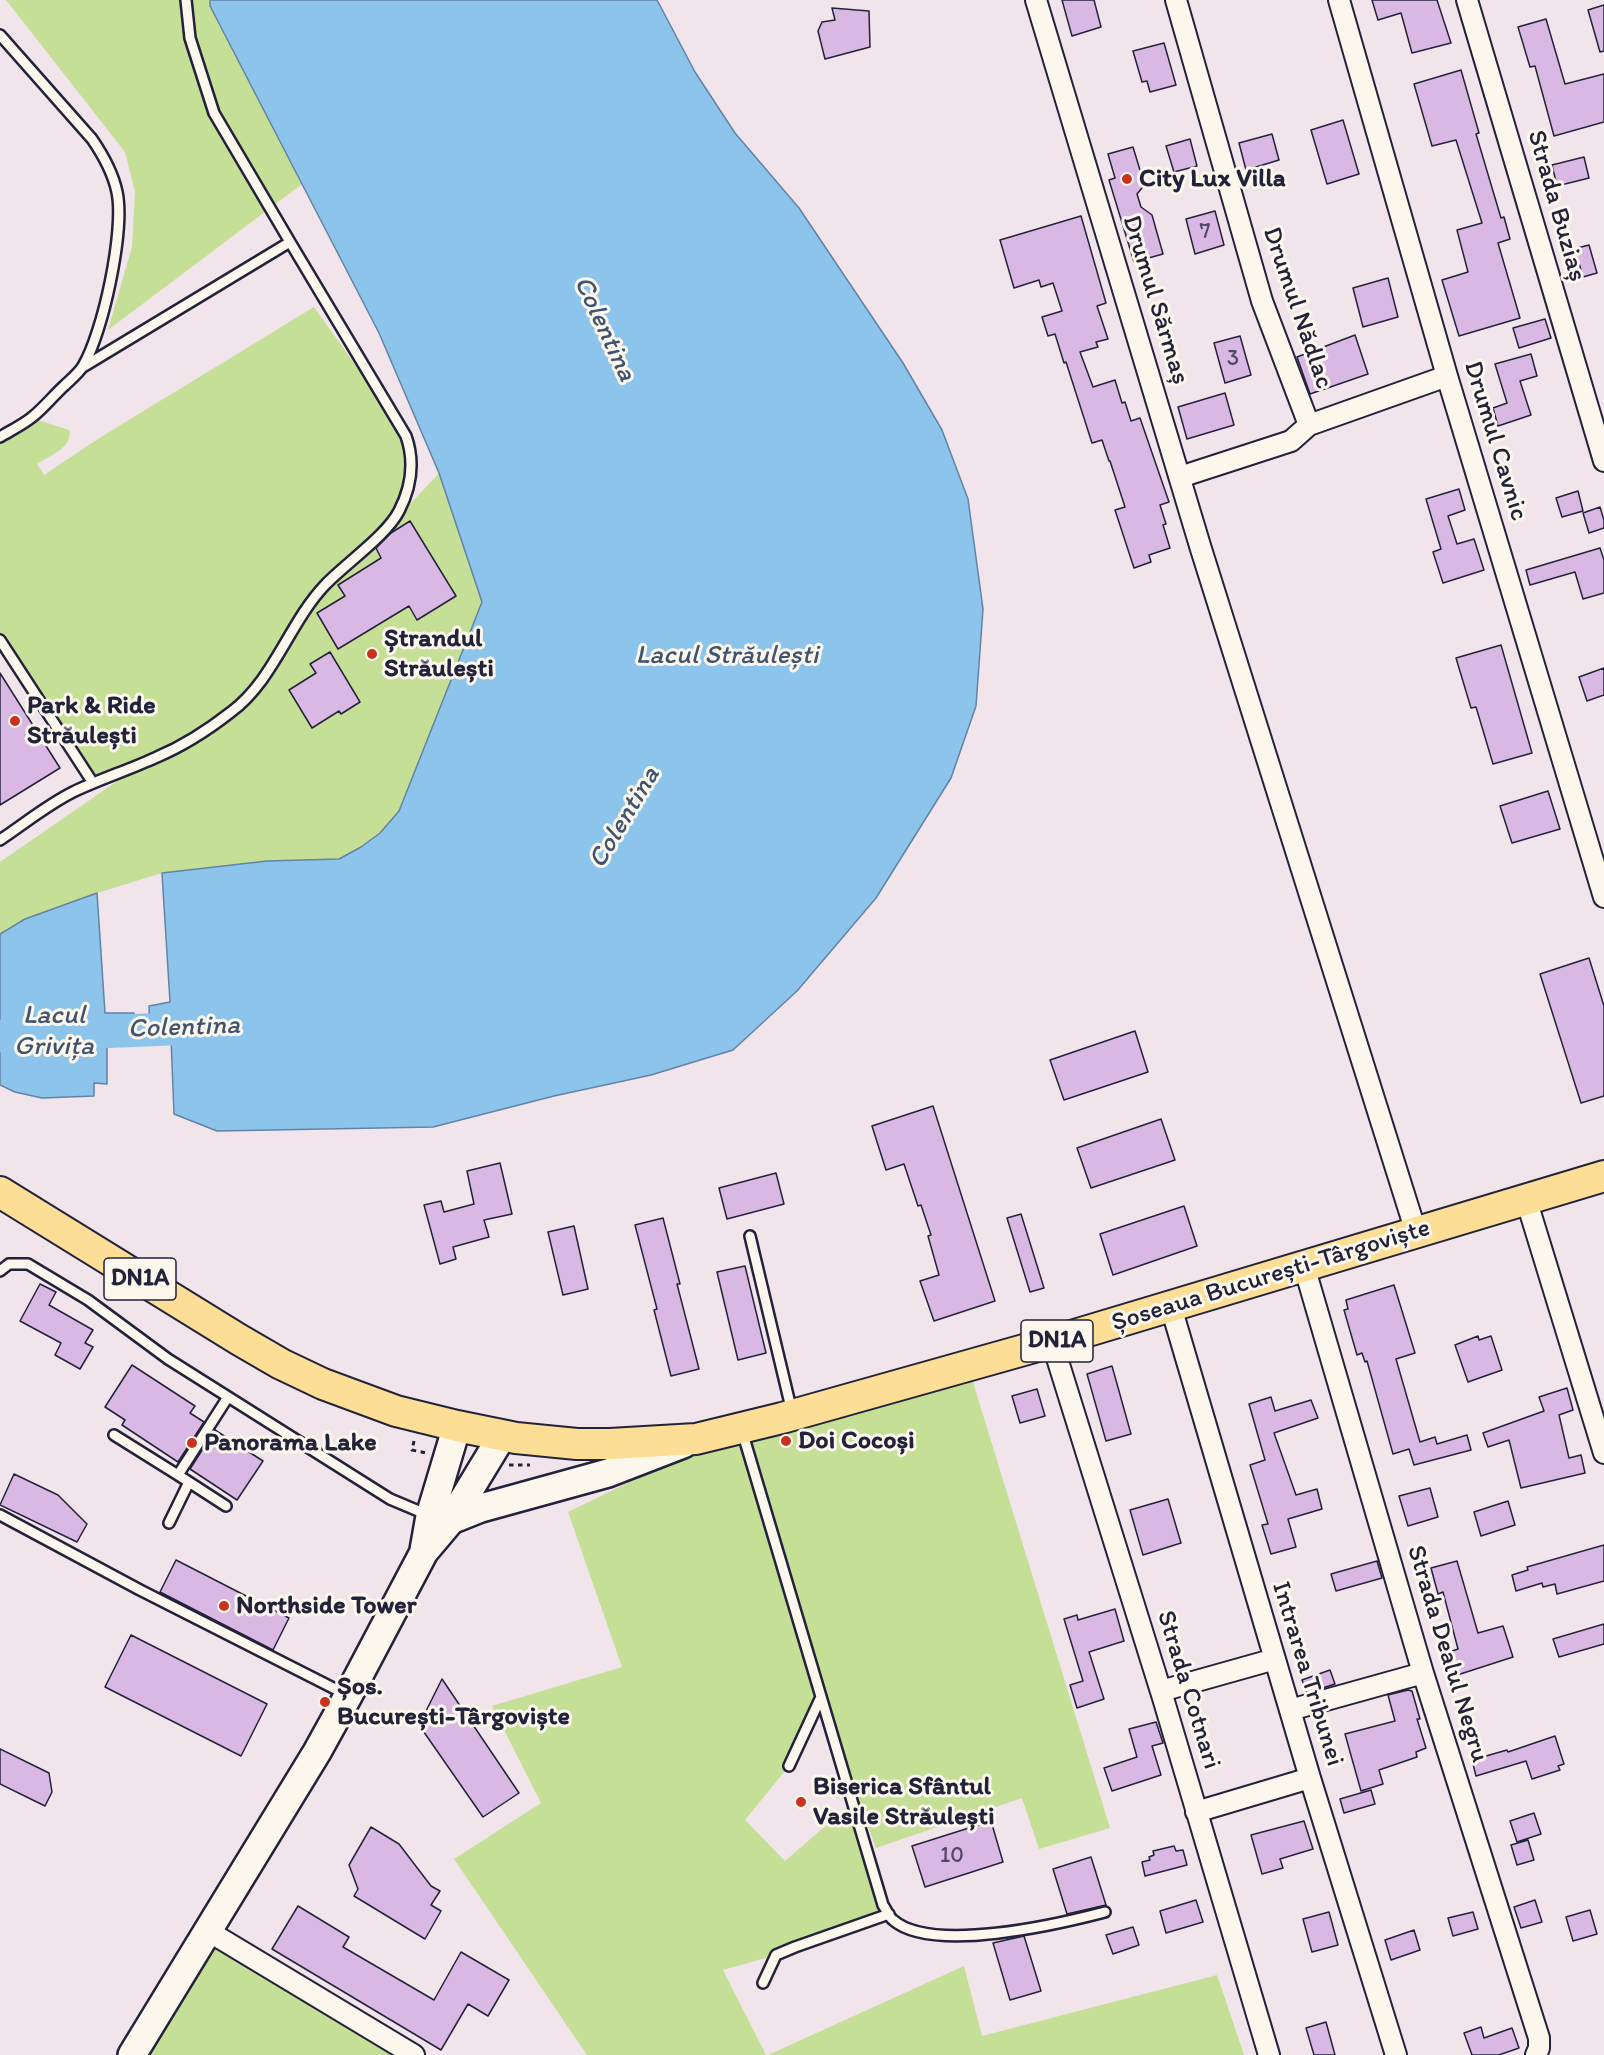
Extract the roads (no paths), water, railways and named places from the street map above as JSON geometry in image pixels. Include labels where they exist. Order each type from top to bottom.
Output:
[{"type":"main road","name":"Șoseaua București-Târgoviște","points":[[0,1192],[280,1364],[323,1384],[396,1411],[457,1426],[502,1436],[577,1444],[650,1443],[696,1439],[793,1415],[1171,1307],[1604,1176]]},
{"type":"main road","points":[[440,1518],[457,1426]]},
{"type":"main road","points":[[132,2055],[284,1807],[348,1696],[440,1518],[483,1465],[502,1436]]},
{"type":"main road","points":[[440,1518],[592,1478],[696,1439]]},
{"type":"street","name":"Drumul Sărmaș","points":[[1036,0],[1205,561],[1416,1232]]},
{"type":"street","name":"Drumul Nădlac","points":[[1176,0],[1262,301],[1309,425]]},
{"type":"street","name":"Drumul Cavnic","points":[[1339,0],[1447,376],[1604,897]]},
{"type":"street","name":"Strada Buziaș","points":[[1467,0],[1604,461]]},
{"type":"street","points":[[1180,477],[1291,441],[1309,425],[1447,376]]},
{"type":"street","points":[[1526,1199],[1604,1453]]},
{"type":"street","name":"Strada Dealul Negru","points":[[1304,1266],[1423,1673],[1539,2038],[1539,2049],[1536,2055]]},
{"type":"street","name":"Intrarea Tribunei","points":[[1171,1307],[1310,1778],[1396,2055]]},
{"type":"street","name":"Strada Cotnari","points":[[1052,1342],[1161,1690],[1269,2055]]},
{"type":"street","points":[[1161,1690],[1275,1659]]},
{"type":"street","points":[[1290,1710],[1423,1673]]},
{"type":"street","points":[[1196,1812],[1310,1778]]},
{"type":"street","points":[[208,1931],[414,2055]]},
{"type":"lane","points":[[0,840],[70,794],[180,746],[245,701],[260,683],[315,596],[385,529],[398,513],[405,497],[412,466],[411,449],[406,436],[214,114],[190,38],[186,0]]},
{"type":"lane","points":[[0,35],[92,139],[112,174],[118,194],[119,214],[110,281],[94,340],[82,367]]},
{"type":"lane","points":[[0,437],[32,418],[82,367],[290,242]]},
{"type":"lane","points":[[0,640],[93,783]]},
{"type":"lane","points":[[750,1236],[793,1415]]},
{"type":"lane","points":[[0,1271],[9,1264],[28,1264],[88,1300],[168,1359],[390,1499],[440,1518]]},
{"type":"lane","points":[[178,1475],[228,1397]]},
{"type":"lane","points":[[741,1428],[883,1905],[893,1920],[910,1929],[930,1935],[955,1936],[1047,1926],[1105,1912]]},
{"type":"lane","points":[[114,1435],[226,1506]]},
{"type":"lane","points":[[169,1522],[189,1482]]},
{"type":"lane","points":[[0,1515],[172,1607],[348,1696]]},
{"type":"lane","points":[[789,1766],[820,1697]]},
{"type":"lane","points":[[763,1983],[776,1955],[889,1914]]},
{"type":"water","name":"Lacul Străulești","points":[[210,0],[657,0],[695,72],[735,133],[799,208],[903,363],[942,430],[968,499],[983,609],[976,706],[951,778],[876,898],[797,991],[733,1050],[651,1075],[554,1096],[433,1127],[217,1131],[174,1114],[171,1038],[150,1037],[149,1006],[170,1002],[162,873],[267,861],[339,859],[380,833],[399,811],[482,602],[439,473],[379,333],[210,6]]},
{"type":"water","name":"Lacul Grivița","points":[[97,893],[105,1013],[134,1013],[135,1044],[107,1044],[107,1084],[94,1083],[94,1096],[42,1098],[15,1092],[0,1085],[0,934],[25,919]]},
{"type":"waterway","name":"Colentina","points":[[0,1036],[194,1028]]},
{"type":"place","name":"City Lux Villa","points":[[1127,179]]},
{"type":"place","name":"Ștrandul Străulești","points":[[372,654]]},
{"type":"place","name":"Park & Ride Străulești","points":[[15,721]]},
{"type":"place","name":"Doi Cocoși","points":[[786,1441]]},
{"type":"place","name":"Panorama Lake","points":[[192,1443]]},
{"type":"place","name":"Northside Tower","points":[[224,1606]]},
{"type":"place","name":"Șos. București-Târgoviște","points":[[325,1702]]},
{"type":"place","name":"Biserica Sfântul Vasile Străulești","points":[[801,1802]]}]
